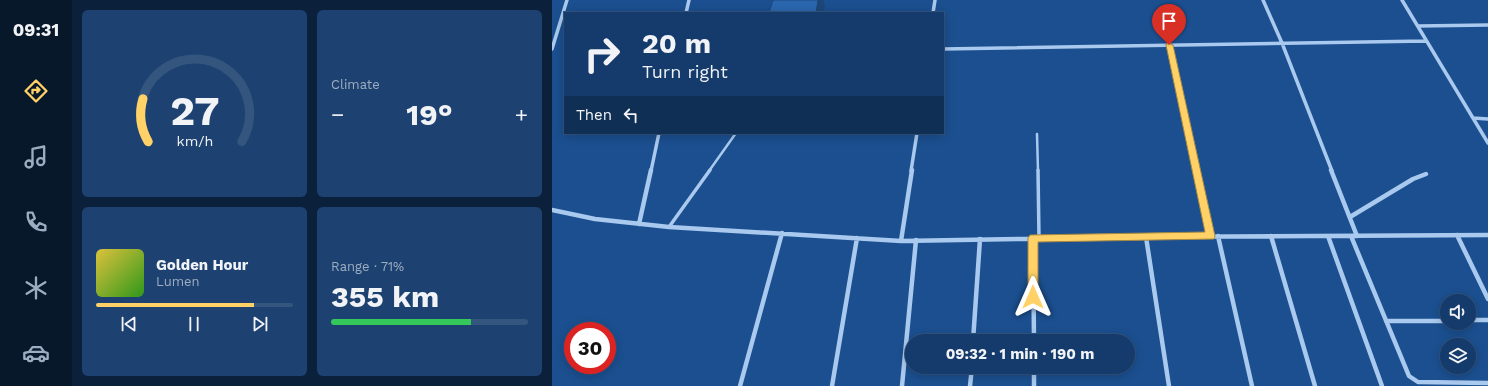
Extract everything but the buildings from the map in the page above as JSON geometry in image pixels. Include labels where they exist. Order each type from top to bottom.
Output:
[{"type":"street","points":[[552,49],[567,0]]},
{"type":"street","points":[[686,12],[689,0]]},
{"type":"street","points":[[933,12],[935,0]]},
{"type":"street","points":[[1263,0],[1282,43],[1358,236]]},
{"type":"street","points":[[1402,0],[1488,143]]},
{"type":"street","points":[[1418,26],[1488,25]]},
{"type":"street","points":[[944,49],[1426,41]]},
{"type":"street","points":[[1169,45],[1210,236]]},
{"type":"street","points":[[1473,118],[1488,118]]},
{"type":"street","points":[[639,224],[659,134]]},
{"type":"street","points":[[901,241],[917,134]]},
{"type":"street","points":[[1350,217],[1413,179],[1426,174]]},
{"type":"street","points":[[552,210],[595,219],[669,227],[901,241],[1210,236],[1488,235]]},
{"type":"street","points":[[740,386],[782,233]]},
{"type":"street","points":[[1457,235],[1488,299]]},
{"type":"street","points":[[1218,236],[1252,386]]},
{"type":"street","points":[[1271,236],[1316,386]]},
{"type":"street","points":[[1328,236],[1382,386]]},
{"type":"street","points":[[1351,236],[1386,322],[1412,380],[1418,382],[1488,383]]},
{"type":"street","points":[[1146,237],[1169,386]]},
{"type":"street","points":[[832,386],[857,238]]},
{"type":"street","points":[[1033,238],[1034,334]]},
{"type":"street","points":[[973,334],[980,239]]},
{"type":"street","points":[[902,386],[916,240]]},
{"type":"street","points":[[1476,320],[1488,320]]},
{"type":"street","points":[[1386,322],[1440,321]]},
{"type":"street","points":[[970,386],[971,374]]},
{"type":"street","points":[[1034,374],[1034,386]]},
{"type":"lane","points":[[669,227],[735,134]]},
{"type":"lane","points":[[1037,134],[1039,238]]},
{"type":"route","points":[[1033,297],[1033,238],[1210,236],[1169,45]]}]
